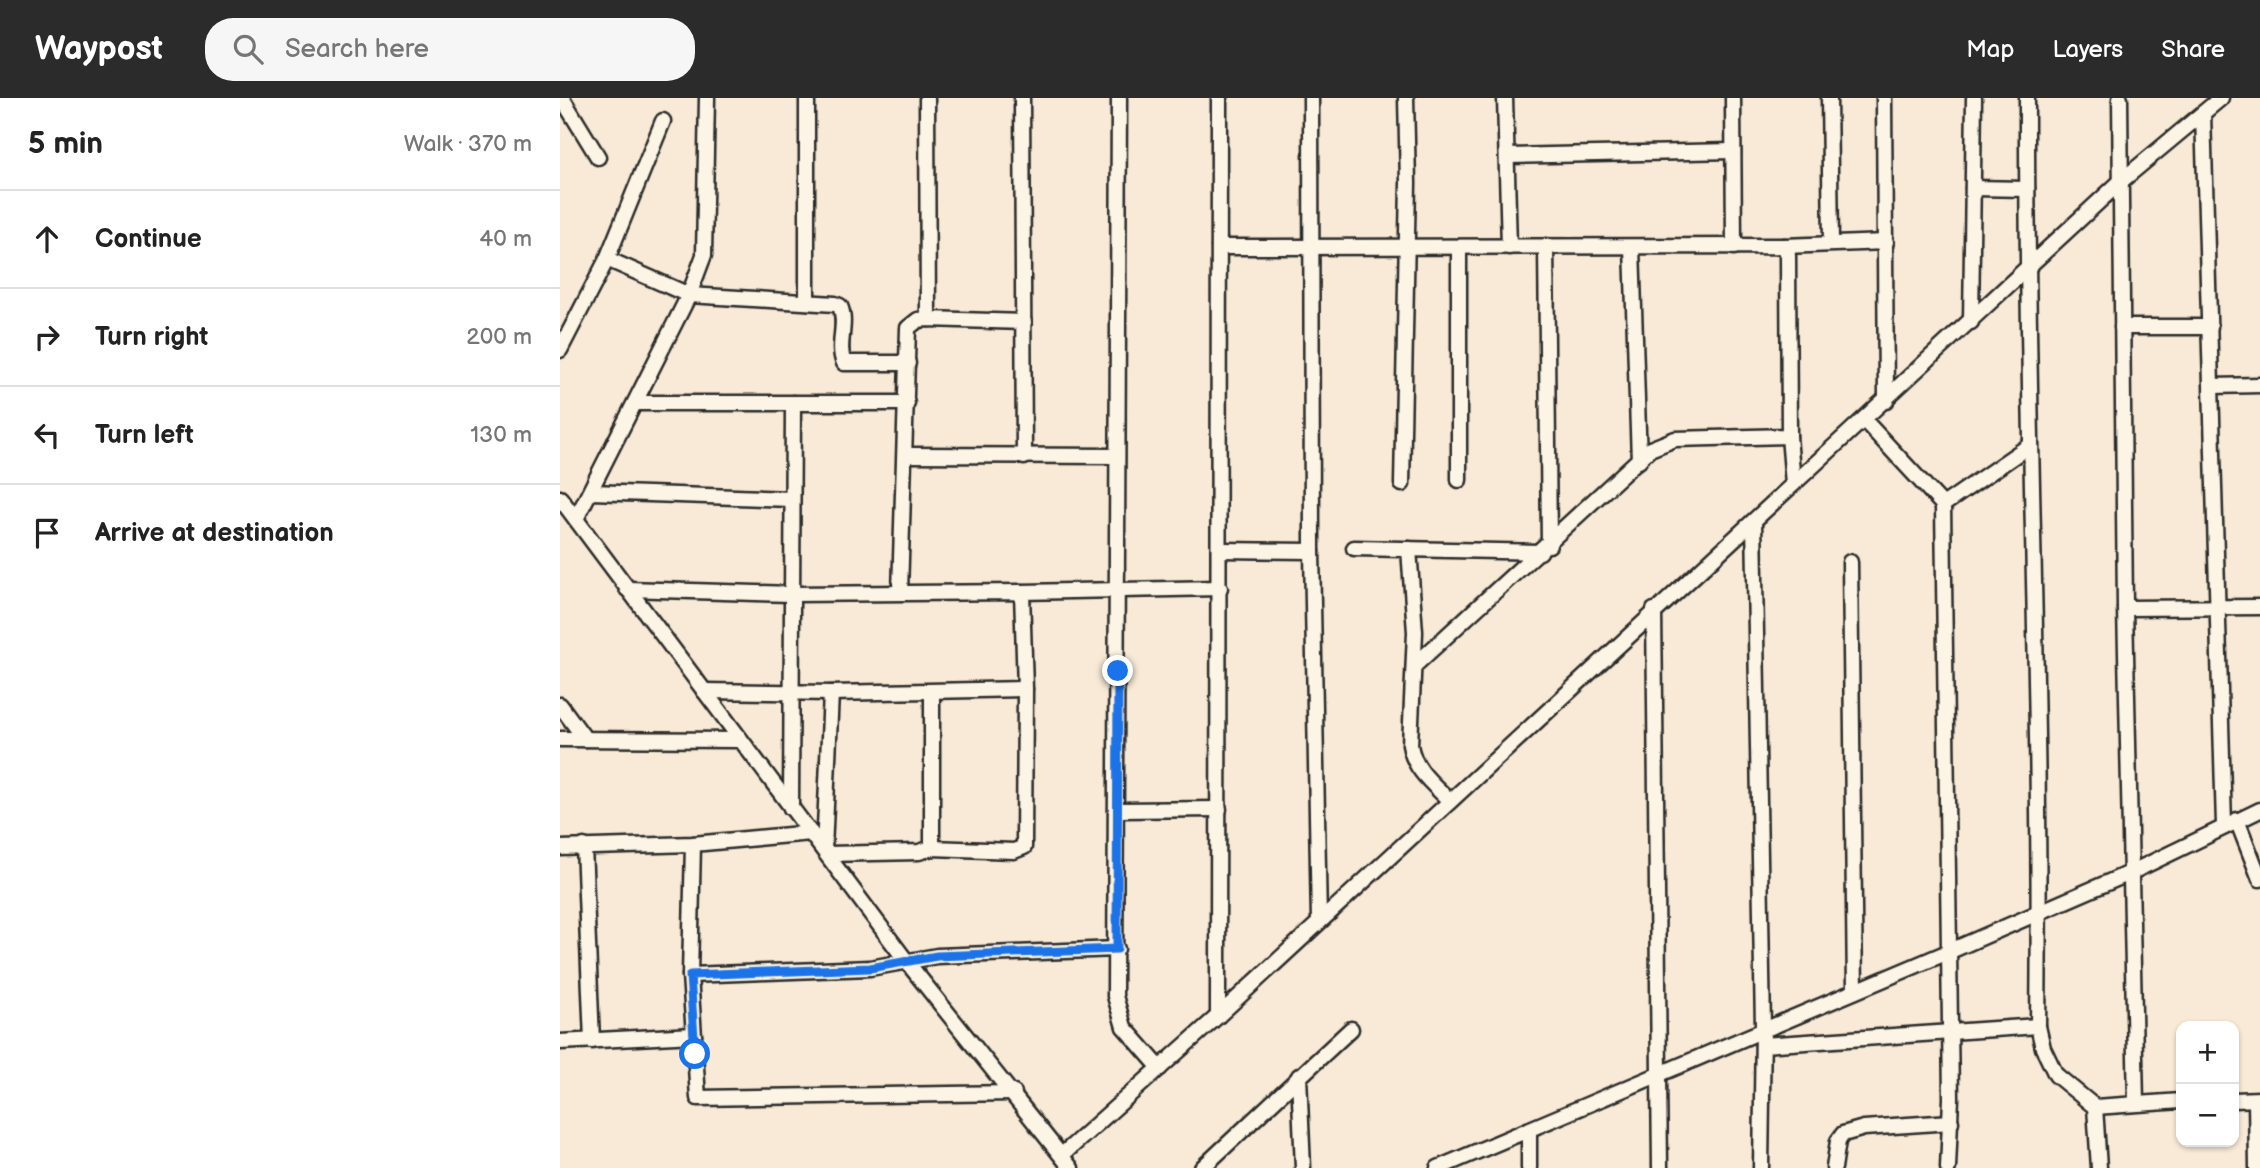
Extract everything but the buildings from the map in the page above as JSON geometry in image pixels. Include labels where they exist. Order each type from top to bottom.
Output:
[{"type":"street","points":[[562,98],[598,157]]},
{"type":"street","points":[[576,519],[689,295],[706,246],[707,98]]},
{"type":"street","points":[[807,98],[807,302]]},
{"type":"street","points":[[927,98],[928,319]]},
{"type":"street","points":[[1022,98],[1024,457]]},
{"type":"street","points":[[1119,98],[1116,456],[1118,1012],[1124,1027],[1160,1068]]},
{"type":"street","points":[[1218,1016],[1219,98]]},
{"type":"street","points":[[1311,98],[1312,551],[1319,921]]},
{"type":"street","points":[[1402,484],[1408,183],[1406,98]]},
{"type":"street","points":[[1505,98],[1509,247]]},
{"type":"street","points":[[1733,98],[1734,247]]},
{"type":"street","points":[[1829,98],[1831,242]]},
{"type":"street","points":[[1884,98],[1886,401]]},
{"type":"street","points":[[1971,322],[1974,98]]},
{"type":"street","points":[[2027,98],[2026,271],[2039,912],[2038,1026],[2043,1048],[2056,1075],[2095,1107],[2176,1101]]},
{"type":"street","points":[[2120,98],[2125,608],[2136,1102]]},
{"type":"street","points":[[1062,1155],[1218,1016],[1654,610],[1865,421],[2120,182],[2221,98]]},
{"type":"street","points":[[2203,114],[2217,607],[2230,822],[2260,878]]},
{"type":"street","points":[[560,350],[607,260],[663,121]]},
{"type":"street","points":[[1507,156],[1733,150]]},
{"type":"street","points":[[1973,188],[2027,189]]},
{"type":"street","points":[[1219,247],[1734,247],[1886,242]]},
{"type":"street","points":[[1545,548],[1546,246]]},
{"type":"street","points":[[1784,246],[1788,255],[1789,436],[1793,484]]},
{"type":"street","points":[[1632,247],[1639,461]]},
{"type":"street","points":[[1458,248],[1459,480]]},
{"type":"street","points":[[607,260],[689,295],[835,304],[842,309],[841,354],[845,363],[908,363]]},
{"type":"street","points":[[900,592],[908,328],[918,320],[928,319],[1024,322]]},
{"type":"street","points":[[2122,327],[2210,327]]},
{"type":"street","points":[[2212,386],[2260,385]]},
{"type":"street","points":[[636,403],[907,403]]},
{"type":"street","points":[[791,808],[793,403]]},
{"type":"street","points":[[1865,421],[1943,505],[1951,1122],[1948,1168]]},
{"type":"street","points":[[1415,666],[1650,449],[1675,439],[1789,436]]},
{"type":"street","points":[[1943,505],[2030,445]]},
{"type":"street","points":[[906,455],[1116,456]]},
{"type":"street","points":[[591,492],[792,499]]},
{"type":"street","points":[[560,498],[907,962],[1014,1093],[1071,1168]]},
{"type":"street","points":[[1754,521],[1763,1028],[1761,1168]]},
{"type":"street","points":[[1354,548],[1545,548]]},
{"type":"street","points":[[1409,549],[1415,666],[1410,745],[1412,758],[1420,771],[1450,801]]},
{"type":"street","points":[[1220,550],[1312,551]]},
{"type":"street","points":[[1850,562],[1855,991]]},
{"type":"street","points":[[627,589],[792,594],[1220,588]]},
{"type":"street","points":[[825,852],[919,852],[932,848],[1014,850],[1024,847],[1025,689],[1022,592]]},
{"type":"street","points":[[2125,608],[2260,607]]},
{"type":"street","points":[[1654,610],[1660,1168]]},
{"type":"street","points":[[704,691],[831,693],[1025,689]]},
{"type":"street","points":[[932,692],[932,848]]},
{"type":"street","points":[[825,852],[831,693]]},
{"type":"street","points":[[560,705],[585,739]]},
{"type":"street","points":[[560,739],[740,740]]},
{"type":"street","points":[[1118,810],[1219,809]]},
{"type":"street","points":[[1438,1168],[1458,1164],[1529,1130],[1763,1028],[2132,872],[2230,822],[2260,810]]},
{"type":"street","points":[[560,848],[693,844],[811,834]]},
{"type":"street","points":[[693,844],[690,975],[696,1096],[704,1101],[1014,1093]]},
{"type":"street","points":[[584,846],[592,1041]]},
{"type":"street","points":[[690,975],[870,968],[937,956],[1117,949]]},
{"type":"street","points":[[1763,1045],[1948,1030],[2038,1026]]},
{"type":"street","points":[[1207,1166],[1351,1029]]},
{"type":"street","points":[[560,1042],[694,1035]]},
{"type":"street","points":[[1300,1076],[1303,1168]]},
{"type":"street","points":[[2239,1100],[2258,1099],[2257,1168]]},
{"type":"street","points":[[2095,1107],[2099,1168]]},
{"type":"street","points":[[1834,1168],[1838,1141],[1851,1131],[1951,1122]]},
{"type":"street","points":[[1529,1130],[1529,1168]]},
{"type":"route","points":[[695,1054],[690,975],[870,968],[937,956],[1117,949],[1118,671]]}]
